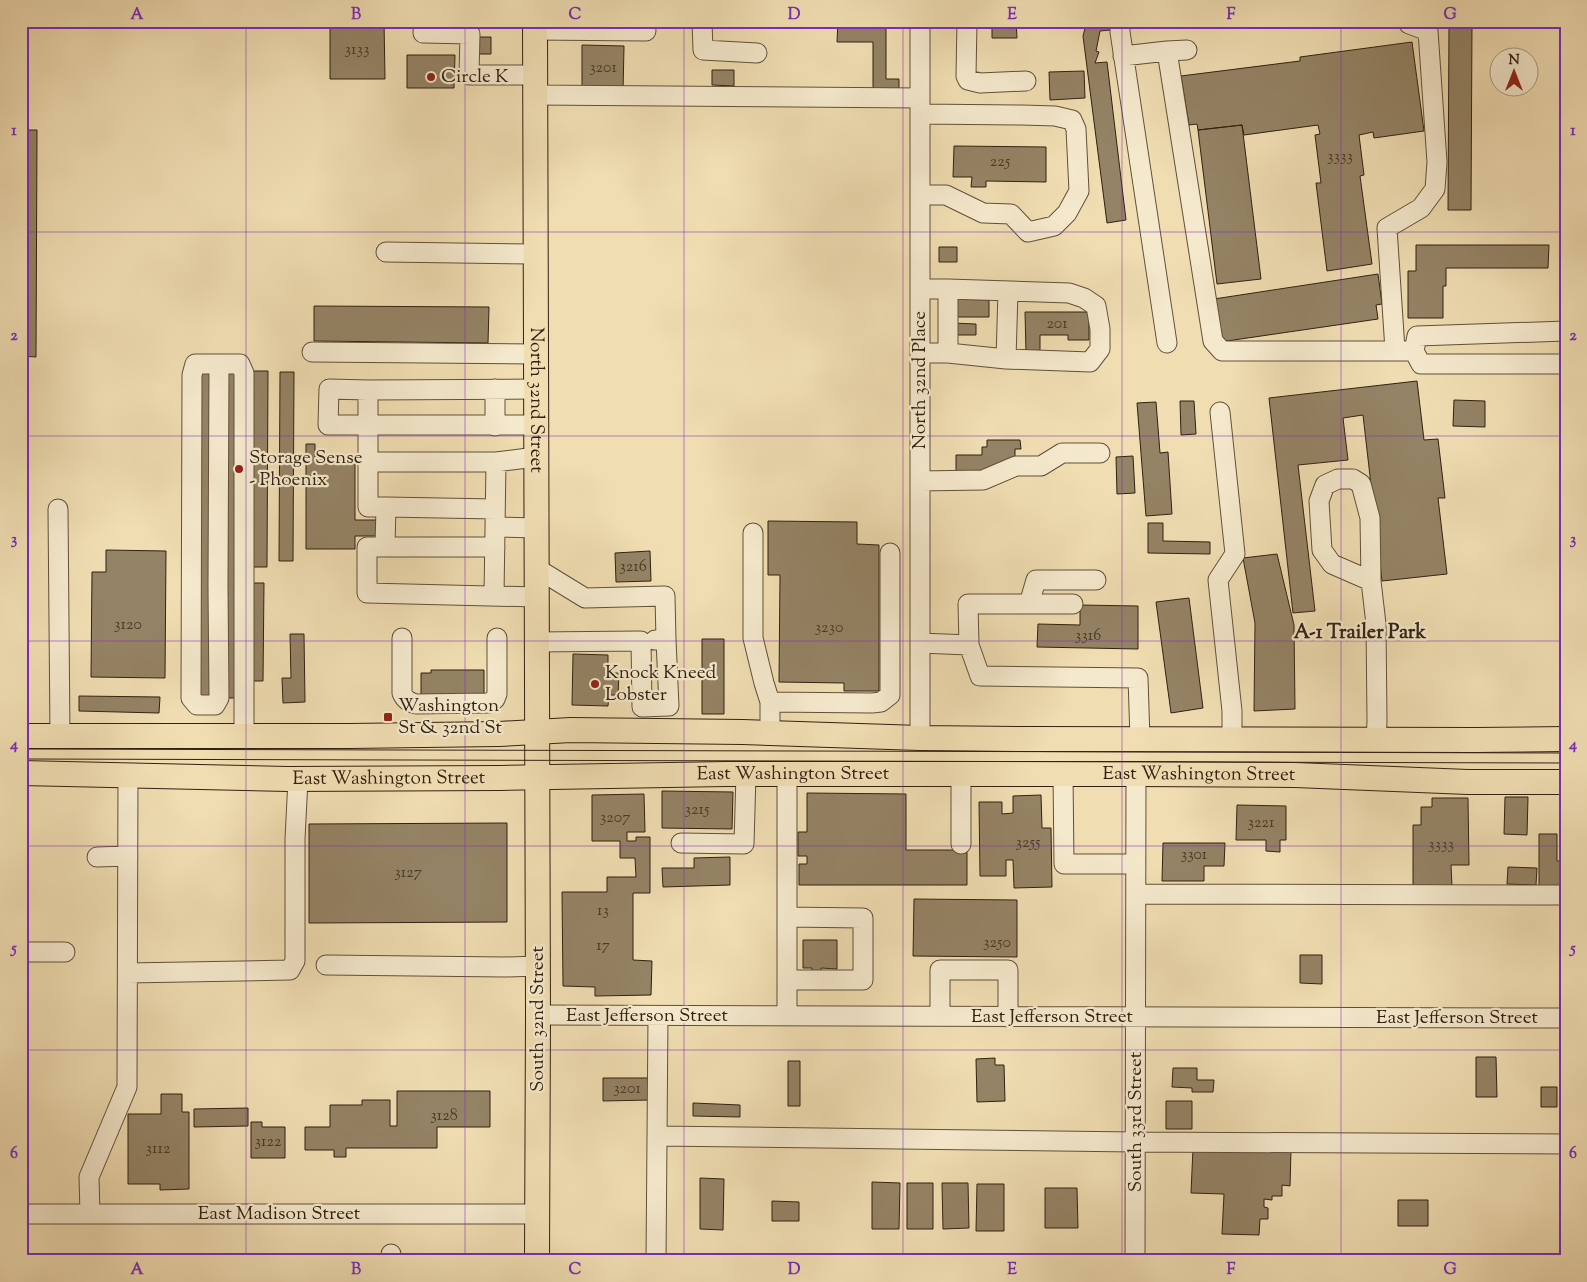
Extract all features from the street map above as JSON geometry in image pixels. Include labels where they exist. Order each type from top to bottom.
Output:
[{"type":"main road","name":"North 32nd Street","points":[[535,25],[537,777]]},
{"type":"main road","name":"East Washington Street","points":[[21,736],[443,734],[571,730],[770,732],[920,738],[1566,739]]},
{"type":"main road","name":"East Washington Street","points":[[21,773],[298,779],[746,774],[1136,774],[1295,775],[1468,782],[1566,782]]},
{"type":"main road","name":"South 32nd Street","points":[[537,777],[537,1261]]},
{"type":"street","points":[[424,21],[424,33],[470,27],[469,75],[535,85],[920,106],[1054,116],[1072,120],[1076,129],[1078,191],[1067,214],[1054,226],[1028,232],[1011,214],[983,214],[946,195],[920,196]]},
{"type":"street","points":[[535,25],[646,31],[643,21]]},
{"type":"street","points":[[702,21],[703,50],[756,53]]},
{"type":"street","name":"North 32nd Place","points":[[920,21],[920,738]]},
{"type":"street","points":[[967,21],[966,76],[968,80],[980,82],[1026,80]]},
{"type":"street","points":[[1120,21],[1123,56],[1167,343]]},
{"type":"street","points":[[1395,350],[1387,228],[1421,208],[1435,189],[1437,162],[1428,31],[1409,24]]},
{"type":"street","points":[[1123,56],[1188,50]]},
{"type":"street","points":[[1167,51],[1213,341],[1222,351],[1414,351]]},
{"type":"street","points":[[386,252],[535,254]]},
{"type":"street","points":[[920,289],[1069,293],[1084,298],[1096,306],[1100,329],[1100,349],[1090,362],[920,353]]},
{"type":"street","points":[[948,289],[948,353]]},
{"type":"street","points":[[1006,359],[1008,291]]},
{"type":"street","points":[[1566,332],[1417,336],[1414,351],[1421,364],[1566,364]]},
{"type":"street","points":[[312,352],[536,354]]},
{"type":"street","points":[[220,364],[219,698],[216,705],[197,705],[191,698],[192,375],[195,364],[220,364],[240,364],[244,374],[244,736]]},
{"type":"street","points":[[535,389],[329,389],[328,425],[536,425]]},
{"type":"street","points":[[495,389],[495,426]]},
{"type":"street","points":[[368,390],[368,507],[386,507],[495,518],[536,528]]},
{"type":"street","points":[[1220,412],[1235,554],[1218,580],[1232,711],[1232,739]]},
{"type":"street","points":[[920,481],[984,480],[1016,466],[1040,466],[1062,453],[1100,453]]},
{"type":"street","points":[[368,462],[496,462],[536,457]]},
{"type":"street","points":[[494,596],[496,462]]},
{"type":"street","points":[[1371,581],[1332,564],[1322,550],[1319,501],[1325,485],[1338,479],[1353,479],[1361,484],[1370,518],[1371,581],[1376,624],[1376,740]]},
{"type":"street","points":[[385,547],[386,507]]},
{"type":"street","points":[[58,509],[60,736]]},
{"type":"street","points":[[753,533],[753,638],[770,702],[770,732]]},
{"type":"street","points":[[495,547],[367,547],[367,593],[536,597]]},
{"type":"street","points":[[770,702],[872,703],[881,702],[890,695],[890,553]]},
{"type":"street","points":[[536,568],[586,598],[666,596],[669,706],[642,707],[641,641]]},
{"type":"street","points":[[1029,604],[1036,580],[1096,580]]},
{"type":"street","points":[[1073,604],[968,604],[969,645],[980,676],[1138,678],[1140,739]]},
{"type":"street","points":[[402,638],[402,693],[404,698],[416,704],[489,703],[495,699],[497,694],[497,638]]},
{"type":"street","points":[[536,642],[666,640]]},
{"type":"street","points":[[920,643],[969,645]]},
{"type":"street","points":[[90,1214],[88,1177],[127,1087],[128,774]]},
{"type":"street","points":[[681,843],[744,844],[746,774]]},
{"type":"street","points":[[787,774],[787,1016]]},
{"type":"street","points":[[960,774],[961,844]]},
{"type":"street","points":[[1064,774],[1064,864],[1136,864]]},
{"type":"street","name":"South 33rd Street","points":[[1135,1261],[1136,774]]},
{"type":"street","points":[[128,973],[290,970],[296,961],[295,839],[298,779]]},
{"type":"street","points":[[97,857],[128,856]]},
{"type":"street","points":[[1136,894],[1566,894]]},
{"type":"street","points":[[787,917],[863,918],[863,980],[787,980]]},
{"type":"street","points":[[21,952],[65,952]]},
{"type":"street","points":[[326,966],[538,966]]},
{"type":"street","points":[[940,1016],[940,970],[1008,970],[1008,1017]]},
{"type":"street","name":"East Jefferson Street","points":[[538,1015],[1566,1018]]},
{"type":"street","points":[[656,1261],[658,1016]]},
{"type":"street","points":[[657,1136],[1136,1142],[1566,1144]]},
{"type":"street","name":"East Madison Street","points":[[21,1214],[537,1214]]},
{"type":"building","points":[[330,21],[384,21],[385,79],[330,79]]},
{"type":"building","points":[[433,21],[461,21],[461,23],[433,23]]},
{"type":"building","points":[[838,21],[886,21],[886,79],[899,79],[899,91],[873,90],[873,42],[837,42]]},
{"type":"building","points":[[992,21],[1016,21],[1017,38],[992,38]]},
{"type":"building","points":[[1087,21],[1112,21],[1110,30],[1100,31],[1096,51],[1099,52],[1095,63],[1107,62],[1126,220],[1107,223],[1083,36]]},
{"type":"building","points":[[1449,21],[1472,21],[1471,210],[1448,210]]},
{"type":"building","points":[[475,37],[491,37],[491,54],[474,54]]},
{"type":"building","points":[[1412,42],[1424,131],[1374,138],[1373,132],[1359,135],[1364,175],[1360,176],[1372,264],[1327,271],[1316,183],[1321,183],[1315,135],[1320,134],[1318,125],[1244,135],[1242,125],[1198,130],[1197,124],[1189,125],[1181,76],[1300,61],[1300,57]]},
{"type":"building","points":[[582,45],[624,46],[623,92],[582,91]]},
{"type":"building","name":"Circle K","points":[[407,55],[455,55],[454,88],[407,88]]},
{"type":"building","points":[[712,70],[734,70],[734,86],[712,85]]},
{"type":"building","points":[[1084,71],[1085,98],[1050,100],[1049,72]]},
{"type":"building","points":[[1242,125],[1261,279],[1217,284],[1198,130]]},
{"type":"building","points":[[21,130],[37,130],[36,357],[21,356]]},
{"type":"building","points":[[954,146],[1046,147],[1046,182],[986,181],[986,187],[971,187],[972,177],[953,177]]},
{"type":"building","points":[[1416,245],[1549,245],[1548,268],[1446,268],[1446,286],[1443,286],[1443,318],[1408,318],[1408,271],[1416,271]]},
{"type":"building","points":[[939,247],[957,247],[957,262],[939,262]]},
{"type":"building","points":[[1378,274],[1382,304],[1376,305],[1378,319],[1220,342],[1214,299]]},
{"type":"building","points":[[956,299],[989,300],[989,317],[956,317]]},
{"type":"building","points":[[314,306],[489,307],[488,343],[314,341]]},
{"type":"building","points":[[1025,312],[1089,312],[1089,340],[1068,340],[1068,335],[1040,335],[1040,353],[1026,353]]},
{"type":"building","points":[[952,323],[976,324],[976,335],[952,335]]},
{"type":"building","points":[[197,371],[211,371],[210,697],[195,697]]},
{"type":"building","points":[[223,371],[238,371],[236,698],[222,698]]},
{"type":"building","points":[[249,371],[268,371],[267,567],[249,567]]},
{"type":"building","points":[[280,372],[294,372],[293,561],[279,561]]},
{"type":"building","points":[[1417,381],[1424,440],[1438,439],[1445,498],[1438,498],[1447,574],[1382,581],[1363,415],[1343,418],[1348,460],[1298,465],[1315,611],[1293,613],[1269,398]]},
{"type":"building","points":[[1454,400],[1485,401],[1485,427],[1453,426]]},
{"type":"building","points":[[1180,401],[1194,401],[1196,434],[1181,435]]},
{"type":"building","points":[[1156,402],[1160,453],[1168,452],[1172,514],[1146,516],[1137,403]]},
{"type":"building","points":[[987,440],[1020,440],[1021,449],[1015,449],[1015,460],[984,474],[956,475],[956,455],[982,455],[982,447],[987,447]]},
{"type":"building","points":[[306,444],[315,444],[315,457],[355,457],[355,520],[376,520],[376,536],[355,536],[355,549],[306,549]]},
{"type":"building","points":[[1133,456],[1135,493],[1117,494],[1116,457]]},
{"type":"building","points":[[768,521],[857,522],[857,544],[879,545],[879,691],[844,691],[844,683],[779,682],[780,575],[768,575]]},
{"type":"building","points":[[1148,523],[1163,523],[1163,541],[1210,542],[1210,554],[1148,553]]},
{"type":"building","points":[[106,550],[166,551],[165,678],[91,677],[92,572],[106,572]]},
{"type":"building","points":[[650,551],[651,581],[616,582],[615,553]]},
{"type":"building","points":[[1277,554],[1294,625],[1295,709],[1254,711],[1255,623],[1243,558]]},
{"type":"building","points":[[249,583],[264,583],[263,681],[248,681]]},
{"type":"building","points":[[1189,598],[1203,708],[1171,713],[1156,602]]},
{"type":"building","points":[[1080,605],[1138,606],[1138,649],[1037,647],[1038,624],[1080,625]]},
{"type":"building","points":[[290,634],[304,634],[305,702],[283,703],[282,678],[291,678]]},
{"type":"building","points":[[702,639],[724,639],[724,714],[702,714]]},
{"type":"building","name":"Knock Kneed Lobster","points":[[573,654],[608,655],[608,673],[619,673],[618,695],[609,695],[608,706],[572,705]]},
{"type":"building","points":[[431,670],[484,670],[484,698],[421,696],[421,673],[431,673]]},
{"type":"building","points":[[79,696],[160,697],[159,713],[79,711]]},
{"type":"building","points":[[662,791],[733,792],[732,829],[662,828]]},
{"type":"building","points":[[807,793],[906,794],[906,850],[967,850],[967,885],[799,885],[799,864],[807,864],[807,856],[798,856],[798,832],[807,832]]},
{"type":"building","points":[[644,794],[645,832],[627,832],[627,841],[636,841],[636,837],[650,837],[650,893],[633,893],[633,960],[652,961],[651,995],[595,996],[595,987],[563,986],[562,892],[607,892],[607,877],[636,877],[635,858],[620,858],[620,841],[592,841],[592,795]]},
{"type":"building","points":[[1041,795],[1042,828],[1051,828],[1052,887],[1014,888],[1013,860],[1006,860],[1006,876],[980,876],[979,802],[1002,802],[1002,814],[1013,813],[1013,796]]},
{"type":"building","points":[[1505,797],[1528,797],[1527,835],[1504,834]]},
{"type":"building","points":[[1432,798],[1468,798],[1469,865],[1451,865],[1452,886],[1413,886],[1413,825],[1421,825],[1421,807],[1432,807]]},
{"type":"building","points":[[1237,805],[1286,806],[1286,840],[1280,840],[1280,852],[1266,851],[1266,840],[1236,840]]},
{"type":"building","points":[[507,823],[507,922],[309,923],[309,824]]},
{"type":"building","points":[[1539,834],[1557,834],[1557,861],[1566,861],[1566,888],[1539,889]]},
{"type":"building","points":[[1163,843],[1225,843],[1224,866],[1204,866],[1204,881],[1162,881]]},
{"type":"building","points":[[730,857],[730,885],[663,887],[662,868],[694,868],[694,858]]},
{"type":"building","points":[[1508,867],[1537,868],[1536,885],[1507,884]]},
{"type":"building","points":[[914,899],[1017,900],[1017,957],[913,956]]},
{"type":"building","points":[[803,940],[837,940],[837,969],[821,968],[821,974],[812,974],[812,968],[803,968]]},
{"type":"building","points":[[1300,955],[1322,955],[1322,984],[1300,983]]},
{"type":"building","points":[[21,989],[26,989],[26,1011],[21,1011]]},
{"type":"building","points":[[21,1044],[26,1044],[26,1072],[21,1072]]},
{"type":"building","points":[[1476,1057],[1496,1057],[1497,1097],[1476,1097]]},
{"type":"building","points":[[995,1058],[995,1065],[1004,1065],[1005,1101],[977,1102],[976,1059]]},
{"type":"building","points":[[788,1061],[800,1061],[800,1106],[788,1106]]},
{"type":"building","points":[[1173,1068],[1197,1068],[1197,1080],[1214,1080],[1213,1092],[1192,1092],[1192,1088],[1172,1087]]},
{"type":"building","points":[[603,1078],[650,1078],[650,1100],[603,1101]]},
{"type":"building","points":[[1541,1087],[1557,1087],[1557,1107],[1541,1107]]},
{"type":"building","points":[[397,1091],[490,1091],[490,1127],[437,1127],[437,1148],[346,1148],[346,1157],[334,1157],[334,1150],[305,1150],[305,1127],[330,1127],[330,1105],[362,1105],[362,1100],[390,1100],[390,1126],[397,1126]]},
{"type":"building","points":[[161,1094],[182,1094],[182,1112],[189,1112],[189,1189],[160,1190],[160,1184],[128,1184],[128,1114],[161,1114]]},
{"type":"building","points":[[1166,1101],[1192,1101],[1192,1129],[1166,1129]]},
{"type":"building","points":[[693,1103],[740,1105],[740,1117],[693,1116]]},
{"type":"building","points":[[248,1108],[248,1126],[194,1127],[194,1109]]},
{"type":"building","points":[[251,1122],[262,1122],[262,1127],[285,1127],[285,1158],[251,1158]]},
{"type":"building","points":[[21,1145],[24,1145],[25,1169],[21,1169]]},
{"type":"building","points":[[1193,1148],[1291,1150],[1290,1186],[1282,1185],[1282,1196],[1272,1196],[1272,1200],[1264,1199],[1264,1207],[1268,1208],[1268,1219],[1260,1219],[1259,1235],[1222,1234],[1224,1194],[1191,1193]]},
{"type":"building","points":[[700,1178],[724,1179],[723,1230],[700,1229]]},
{"type":"building","points":[[872,1182],[900,1183],[899,1229],[872,1229]]},
{"type":"building","points":[[907,1183],[933,1183],[933,1229],[907,1229]]},
{"type":"building","points":[[942,1183],[968,1183],[969,1228],[943,1229]]},
{"type":"building","points":[[977,1184],[1004,1184],[1004,1231],[976,1231]]},
{"type":"building","points":[[1045,1188],[1077,1188],[1078,1228],[1045,1228]]},
{"type":"building","points":[[1398,1200],[1428,1200],[1428,1226],[1398,1226]]},
{"type":"building","points":[[772,1201],[799,1202],[799,1221],[772,1221]]},
{"type":"tram line","points":[[21,749],[1566,753]]},
{"type":"tram line","points":[[21,759],[1566,763]]},
{"type":"place","name":"Circle K","points":[[431,77]]},
{"type":"place","name":"Storage Sense - Phoenix","points":[[239,469]]},
{"type":"place","name":"Knock Kneed Lobster","points":[[595,684]]},
{"type":"place","name":"Washington St & 32nd St","points":[[388,717]]},
{"type":"district","name":"A-1 Trailer Park","points":[[1360,633]]}]
